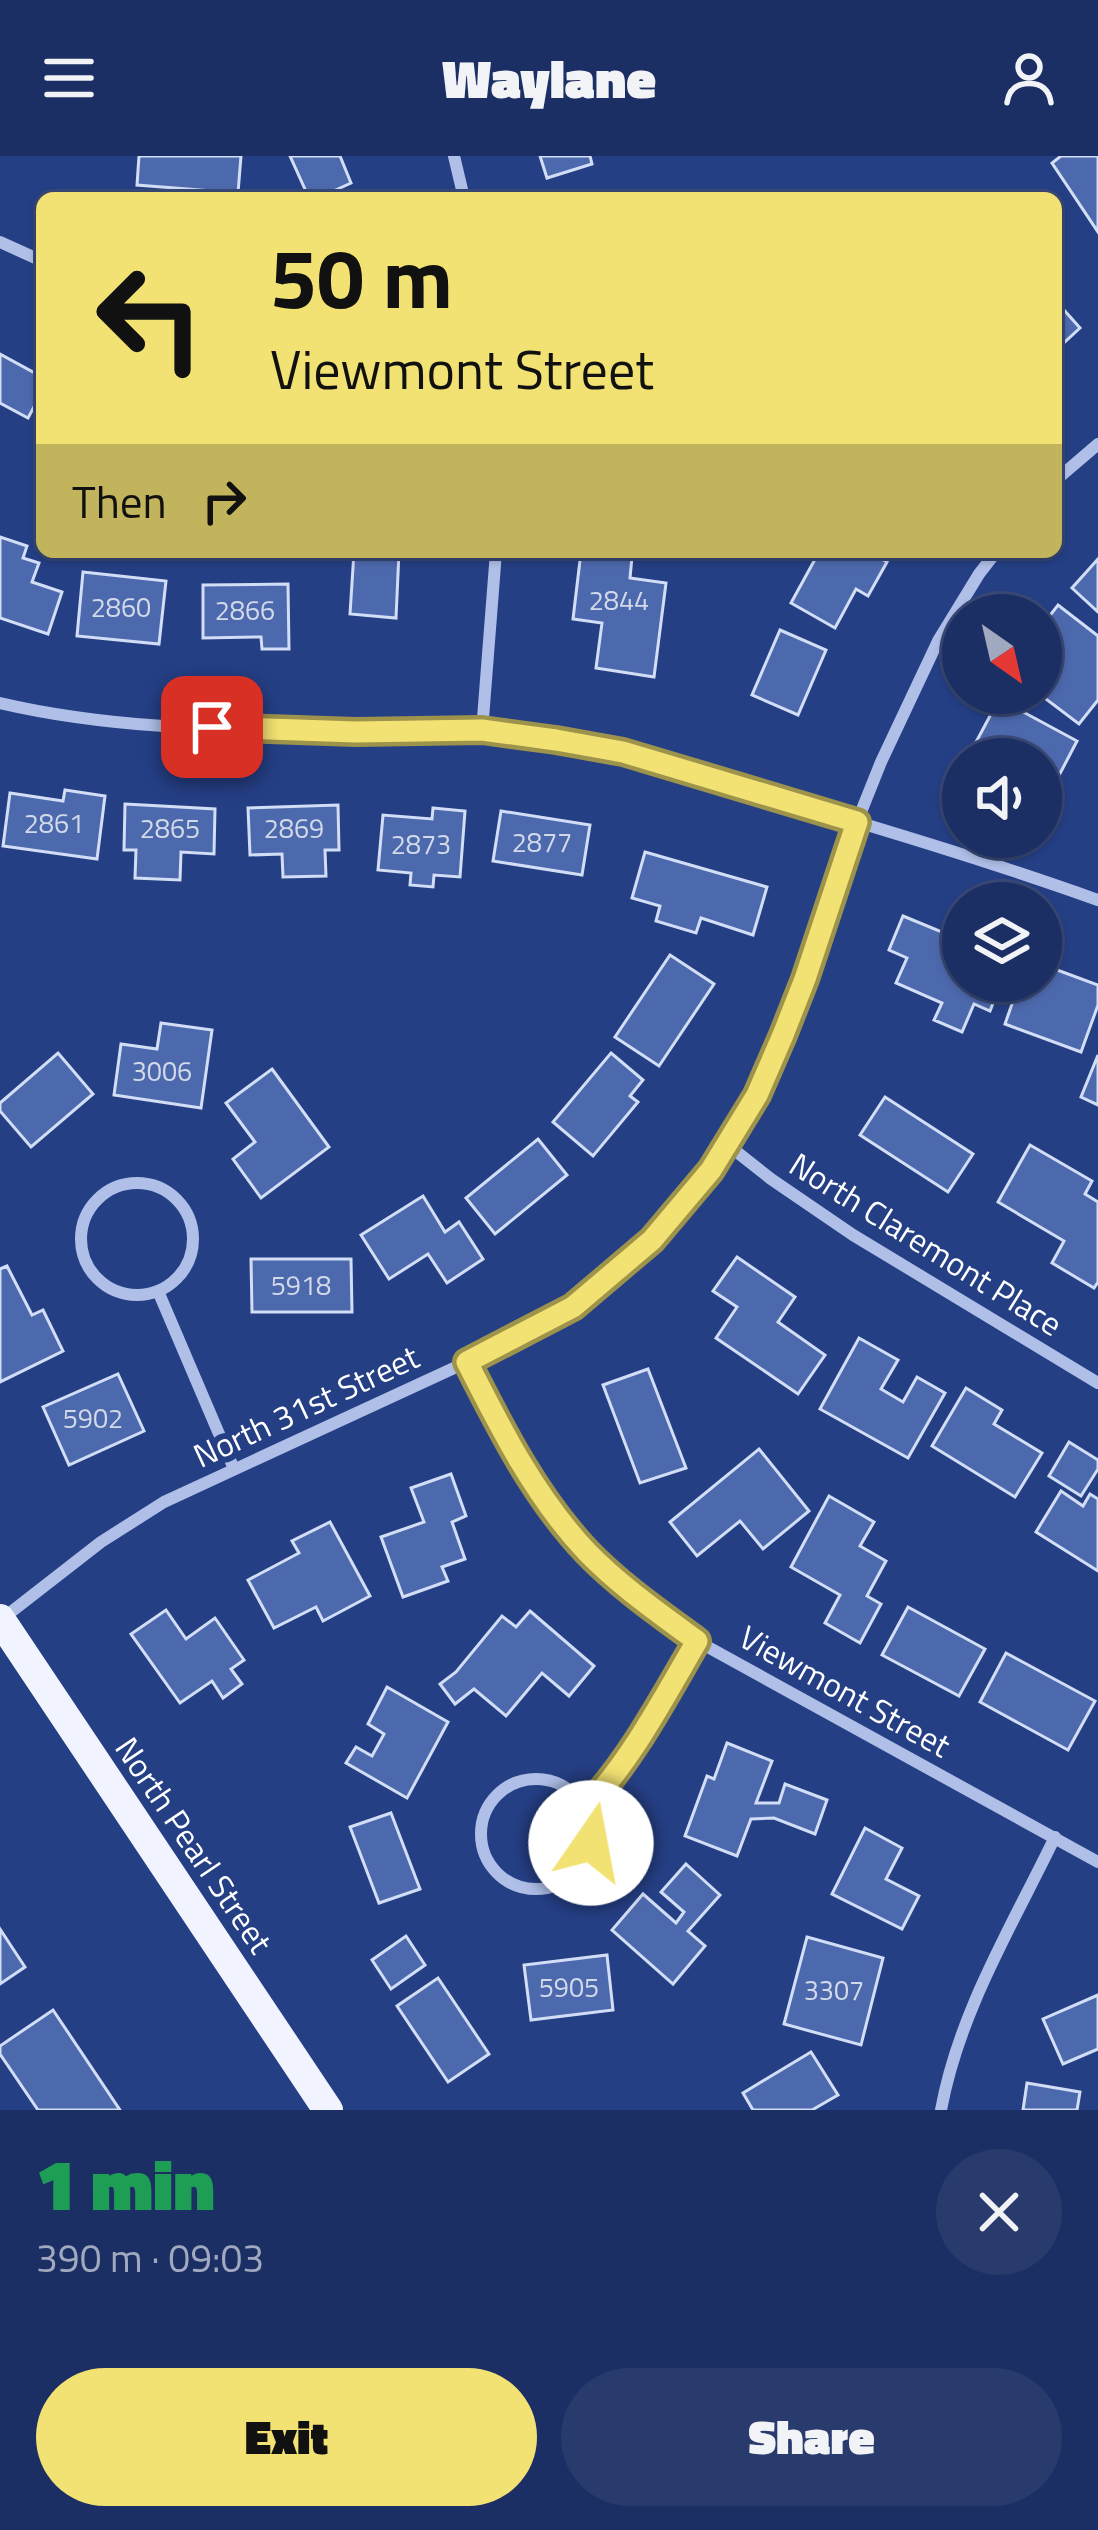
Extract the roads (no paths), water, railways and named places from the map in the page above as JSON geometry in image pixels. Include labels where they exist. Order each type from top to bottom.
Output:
[{"type":"main road","name":"North Pearl Street","points":[[0,1620],[328,2110]]},
{"type":"street","points":[[454,156],[463,192]]},
{"type":"street","points":[[0,242],[36,258]]},
{"type":"street","points":[[1062,475],[1098,444]]},
{"type":"street","points":[[482,730],[496,558]]},
{"type":"street","name":"North 31st Street","points":[[0,1620],[101,1542],[164,1502],[467,1362],[573,1307],[652,1240],[694,1194],[757,1095],[805,979],[881,762],[938,641],[992,558]]},
{"type":"street","points":[[0,703],[117,724],[356,732],[482,730],[623,752],[1098,900]]},
{"type":"street","name":"North Claremont Place","points":[[728,1145],[853,1235],[1098,1383]]},
{"type":"street","points":[[149,1185],[179,1203],[188,1218],[191,1252],[173,1282],[158,1291],[124,1294],[108,1288],[85,1262],[82,1227],[88,1211],[115,1188],[149,1185]]},
{"type":"street","points":[[158,1291],[234,1469]]},
{"type":"street","name":"Viewmont Street","points":[[467,1362],[503,1435],[546,1501],[587,1551],[629,1591],[697,1641],[1098,1862]]},
{"type":"street","points":[[586,1808],[640,1738],[697,1641]]},
{"type":"street","points":[[544,1779],[561,1784],[586,1808],[591,1843],[586,1859],[562,1883],[545,1889],[511,1884],[486,1860],[481,1826],[486,1809],[510,1784],[544,1779]]},
{"type":"street","points":[[941,2110],[965,2024],[1055,1837]]}]
